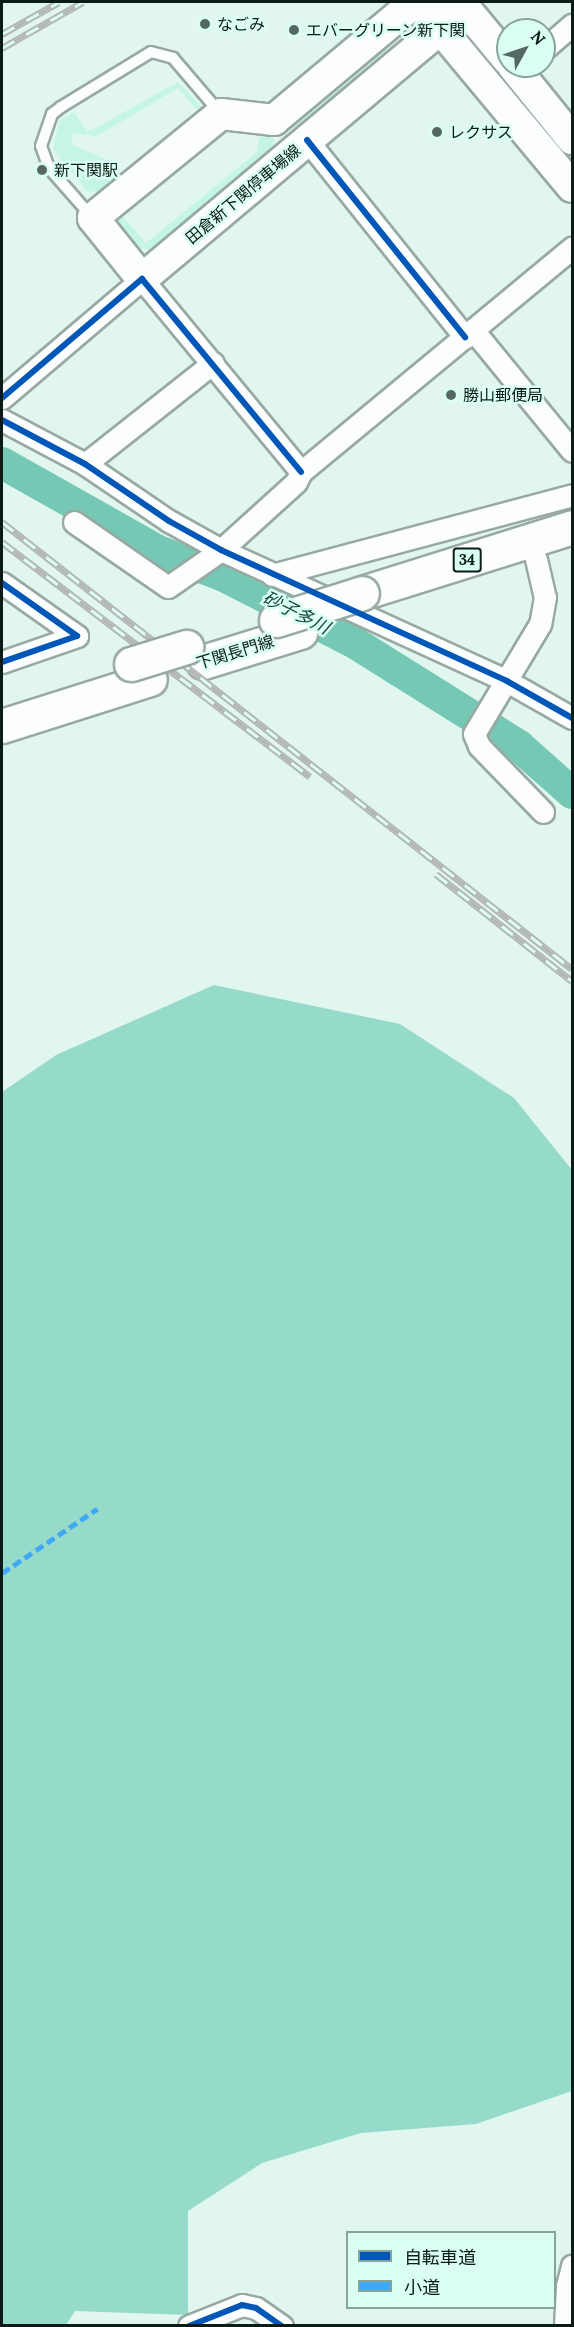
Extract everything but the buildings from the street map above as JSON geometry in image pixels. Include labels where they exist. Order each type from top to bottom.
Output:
[{"type":"main road","points":[[274,120],[417,2],[573,187]]},
{"type":"main road","points":[[440,29],[452,2]]},
{"type":"main road","points":[[460,2],[496,44]]},
{"type":"main road","name":"田倉新下関停車場線","points":[[142,279],[440,29]]},
{"type":"main road","points":[[525,78],[573,139]]},
{"type":"main road","points":[[142,279],[93,218],[221,114],[274,120],[300,146]]},
{"type":"main road","name":"下関長門線","points":[[371,601],[573,527]]},
{"type":"main road","name":"下関長門線","points":[[2,726],[141,672],[194,655],[371,601],[573,549]]},
{"type":"main road","name":"下関長門線","points":[[2,705],[141,672]]},
{"type":"street","points":[[556,39],[573,25]]},
{"type":"street","points":[[300,146],[573,451]]},
{"type":"street","points":[[74,522],[168,587],[215,552],[296,482],[301,472],[573,248]]},
{"type":"street","points":[[2,398],[142,279],[301,472]]},
{"type":"street","points":[[85,464],[213,363]]},
{"type":"street","points":[[2,420],[85,464],[215,552],[272,575],[507,681],[573,718]]},
{"type":"street","points":[[272,575],[573,495]]},
{"type":"street","points":[[536,559],[545,597],[540,624],[474,734],[479,746],[543,812]]},
{"type":"street","points":[[2,583],[76,636],[2,662]]},
{"type":"street","points":[[565,2325],[567,2286],[573,2266]]},
{"type":"street","points":[[189,2325],[242,2305],[256,2308],[282,2325]]},
{"type":"lane","points":[[93,218],[49,168],[41,146],[52,114],[61,106],[151,52],[173,58],[221,114]]},
{"type":"green space","points":[[387,49],[390,56],[297,131],[294,129],[294,122],[381,50]]},
{"type":"green space","points":[[178,82],[202,107],[197,110],[178,88],[97,136],[73,133],[71,144],[107,160],[119,175],[98,192],[87,191],[53,149],[59,121],[74,112],[87,131],[92,130]]},
{"type":"green space","points":[[270,136],[274,139],[275,150],[152,250],[137,248],[114,220],[116,209],[146,243],[257,152],[259,137]]},
{"type":"green space","points":[[214,985],[400,1024],[514,1098],[572,1170],[572,2091],[476,2124],[361,2133],[262,2163],[188,2211],[188,2315],[75,2311],[66,2325],[2,2325],[2,1092],[56,1055]]},
{"type":"waterway","name":"砂子多川","points":[[2,463],[158,551],[222,575],[355,643],[519,746],[572,793]]},
{"type":"railway","points":[[2,34],[59,2]]},
{"type":"railway","points":[[2,48],[83,2]]},
{"type":"railway","points":[[2,522],[572,969]]},
{"type":"railway","points":[[2,542],[310,777]]},
{"type":"railway","points":[[436,874],[572,981]]},
{"type":"marked path","points":[[2,1573],[97,1509]]},
{"type":"cycle path","points":[[307,140],[465,337]]},
{"type":"cycle path","points":[[2,398],[142,279],[301,472]]},
{"type":"cycle path","points":[[2,420],[85,464],[169,521],[221,550],[507,681],[572,718]]},
{"type":"cycle path","points":[[2,583],[77,636],[2,662]]},
{"type":"cycle path","points":[[189,2326],[242,2305],[256,2308],[282,2326]]},
{"type":"place","name":"なごみ","points":[[205,24]]},
{"type":"place","name":"エバーグリーン新下関","points":[[294,30]]},
{"type":"place","name":"レクサス","points":[[437,132]]},
{"type":"place","name":"新下関駅","points":[[42,170]]},
{"type":"place","name":"勝山郵便局","points":[[451,395]]}]
